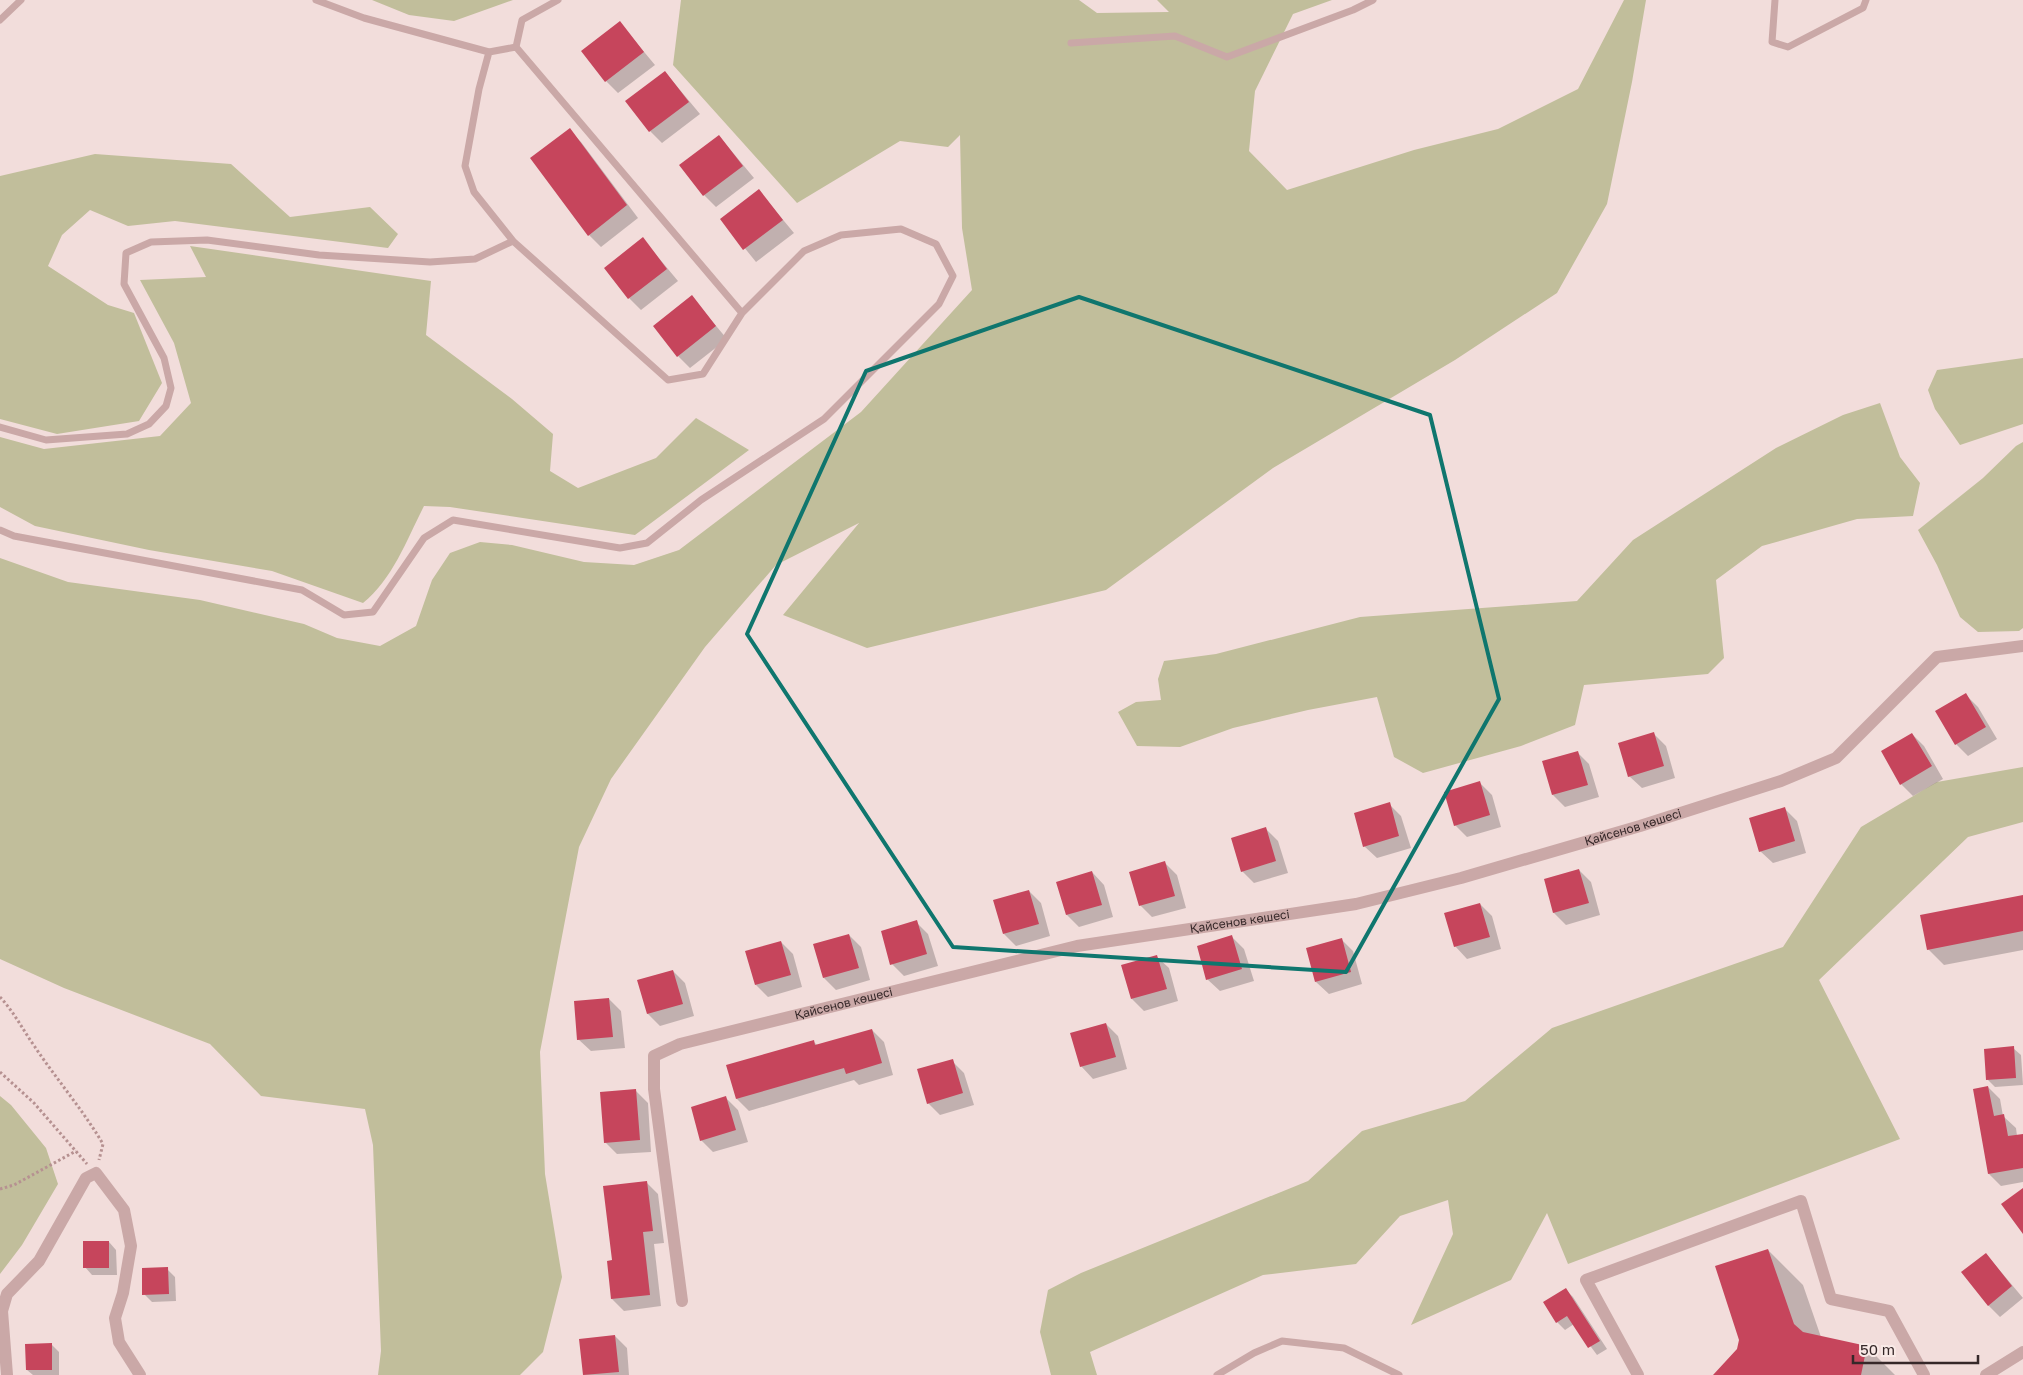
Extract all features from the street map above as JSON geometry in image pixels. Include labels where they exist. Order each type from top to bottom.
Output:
[{"type":"street","name":"Қайсенов көшесі","points":[[682,1301],[654,1089],[654,1056],[680,1044],[1077,946],[1356,904],[1461,878],[1640,826],[1781,782],[1836,758],[1937,657],[2023,646]]},
{"type":"street","points":[[7,1375],[2,1311],[6,1294],[38,1262],[86,1178],[96,1173],[124,1210],[131,1246],[123,1293],[115,1318],[119,1342],[140,1375]]},
{"type":"street","points":[[1638,1375],[1586,1280],[1801,1201],[1831,1299],[1889,1311],[1924,1375]]},
{"type":"street","points":[[1986,1375],[2004,1369],[2020,1353]]},
{"type":"lane","points":[[0,20],[21,0]]},
{"type":"lane","points":[[316,0],[364,18],[489,52],[516,47]]},
{"type":"lane","points":[[516,47],[522,20],[558,0]]},
{"type":"lane","points":[[1072,43],[1175,36],[1227,58],[1353,10],[1373,0]]},
{"type":"lane","points":[[1775,0],[1772,42],[1788,47],[1863,8],[1866,0]]},
{"type":"lane","points":[[516,47],[742,313]]},
{"type":"lane","points":[[0,530],[14,536],[302,590],[344,615],[373,612],[424,538],[453,520],[620,548],[647,543],[701,500],[824,419],[939,304],[954,276],[936,244],[901,228],[841,235],[804,251],[742,313],[703,374],[668,380],[513,241],[474,192],[465,166],[479,89],[489,52]]},
{"type":"lane","points":[[0,427],[46,440],[127,434],[149,424],[166,406],[171,388],[164,358],[124,284],[126,253],[151,242],[207,240],[319,255],[430,262],[475,259],[513,241]]},
{"type":"lane","points":[[1217,1375],[1254,1353],[1282,1341],[1344,1348],[1399,1375]]},
{"type":"path","points":[[0,997],[10,1007],[35,1047],[92,1125],[103,1144],[96,1173]]},
{"type":"path","points":[[0,1072],[34,1103],[96,1173]]},
{"type":"path","points":[[0,1189],[14,1185],[76,1152]]},
{"type":"highlighted area","points":[[1079,297],[1430,415],[1499,699],[1346,972],[953,947],[747,634],[866,371]]},
{"type":"shaded area","points":[[372,0],[513,0],[454,21],[409,15]]},
{"type":"shaded area","points":[[681,0],[1079,0],[1097,13],[1169,12],[1157,0],[1332,0],[1293,14],[1255,91],[1249,151],[1287,190],[1414,150],[1498,129],[1578,89],[1624,0],[1646,0],[1632,82],[1607,204],[1557,293],[1455,360],[1273,468],[1106,590],[867,648],[783,615],[859,523],[776,565],[705,647],[611,779],[579,847],[540,1052],[545,1174],[562,1277],[543,1352],[520,1375],[378,1375],[381,1351],[373,1145],[365,1109],[261,1096],[210,1044],[64,988],[0,959],[0,558],[68,582],[200,600],[304,624],[337,638],[380,646],[416,626],[432,580],[450,553],[480,542],[512,545],[584,562],[634,565],[679,550],[861,412],[972,290],[962,228],[960,135],[948,147],[900,141],[797,203],[673,65]]},
{"type":"shaded area","points":[[95,154],[231,164],[290,217],[370,207],[398,234],[388,248],[175,221],[128,226],[90,210],[62,235],[48,266],[108,305],[134,313],[162,383],[139,421],[57,434],[0,419],[0,176]]},
{"type":"shaded area","points":[[190,246],[431,281],[426,335],[512,399],[553,434],[550,471],[578,488],[656,458],[696,418],[749,450],[635,535],[450,507],[424,506],[391,570],[374,593],[363,603],[272,571],[149,550],[35,526],[0,507],[0,437],[44,449],[160,436],[191,403],[174,343],[140,280],[206,277]]},
{"type":"shaded area","points":[[2023,358],[2023,424],[1960,445],[1935,409],[1928,390],[1937,370]]},
{"type":"shaded area","points":[[1880,403],[1900,457],[1920,483],[1913,516],[1857,519],[1762,546],[1716,580],[1724,658],[1708,674],[1584,685],[1575,725],[1521,746],[1423,773],[1394,757],[1377,697],[1308,710],[1233,728],[1180,747],[1137,746],[1118,712],[1136,702],[1161,700],[1158,679],[1164,661],[1216,654],[1360,617],[1577,601],[1633,540],[1776,448],[1843,415]]},
{"type":"shaded area","points":[[2023,442],[2023,628],[2019,631],[1978,632],[1960,617],[1937,565],[1918,530],[1983,478],[2016,446]]},
{"type":"shaded area","points":[[2023,767],[2023,822],[1968,837],[1819,980],[1900,1139],[1568,1264],[1547,1213],[1511,1280],[1411,1325],[1453,1234],[1448,1200],[1400,1216],[1356,1264],[1263,1275],[1090,1352],[1097,1375],[1051,1375],[1040,1332],[1048,1290],[1081,1273],[1308,1181],[1362,1131],[1465,1101],[1552,1028],[1783,947],[1861,827],[1937,782]]},
{"type":"shaded area","points":[[0,1096],[11,1105],[46,1148],[58,1184],[22,1245],[0,1274]]},
{"type":"building","points":[[620,21],[644,52],[605,82],[581,51]]},
{"type":"building","points":[[665,71],[689,102],[649,132],[625,101]]},
{"type":"building","points":[[570,128],[627,205],[588,236],[530,158]]},
{"type":"building","points":[[719,135],[743,166],[703,196],[679,165]]},
{"type":"building","points":[[759,189],[783,220],[743,250],[720,219]]},
{"type":"building","points":[[643,237],[667,269],[628,299],[604,268]]},
{"type":"building","points":[[692,295],[716,326],[677,357],[653,326]]},
{"type":"building","points":[[1966,693],[1986,727],[1955,745],[1935,711]]},
{"type":"building","points":[[1654,732],[1664,766],[1628,777],[1618,743]]},
{"type":"building","points":[[1912,733],[1932,766],[1900,785],[1881,751]]},
{"type":"building","points":[[1578,751],[1588,785],[1552,795],[1542,761]]},
{"type":"building","points":[[1480,781],[1490,815],[1454,826],[1444,792]]},
{"type":"building","points":[[1390,802],[1399,836],[1363,847],[1354,813]]},
{"type":"building","points":[[1785,807],[1795,841],[1759,852],[1749,818]]},
{"type":"building","points":[[1266,827],[1276,861],[1241,872],[1231,838]]},
{"type":"building","points":[[1165,861],[1175,896],[1139,906],[1129,872]]},
{"type":"building","points":[[1579,869],[1589,903],[1553,913],[1544,879]]},
{"type":"building","points":[[1092,871],[1102,905],[1066,915],[1056,882]]},
{"type":"building","points":[[1029,890],[1039,924],[1003,934],[993,900]]},
{"type":"building","points":[[2023,895],[2023,931],[1927,950],[1920,915]]},
{"type":"building","points":[[1480,903],[1490,937],[1454,947],[1444,913]]},
{"type":"building","points":[[917,920],[927,954],[890,965],[881,931]]},
{"type":"building","points":[[849,934],[859,968],[823,978],[813,944]]},
{"type":"building","points":[[1232,935],[1242,969],[1206,980],[1197,946]]},
{"type":"building","points":[[1342,938],[1351,972],[1315,982],[1306,948]]},
{"type":"building","points":[[781,941],[791,975],[755,985],[745,951]]},
{"type":"building","points":[[1157,955],[1167,989],[1131,999],[1121,965]]},
{"type":"building","points":[[673,970],[683,1004],[647,1014],[637,980]]},
{"type":"building","points":[[609,998],[613,1037],[577,1040],[574,1001]]},
{"type":"building","points":[[1106,1023],[1116,1057],[1080,1067],[1070,1033]]},
{"type":"building","points":[[872,1029],[882,1063],[846,1074],[844,1068],[736,1099],[726,1065],[814,1040],[815,1045]]},
{"type":"building","points":[[2014,1046],[2016,1078],[1986,1080],[1984,1049]]},
{"type":"building","points":[[953,1059],[963,1093],[927,1104],[917,1069]]},
{"type":"building","points":[[1988,1086],[1994,1116],[2004,1114],[2008,1136],[2023,1134],[2023,1168],[1988,1174],[1973,1089]]},
{"type":"building","points":[[636,1089],[640,1140],[604,1143],[600,1092]]},
{"type":"building","points":[[726,1096],[736,1130],[700,1141],[691,1107]]},
{"type":"building","points":[[647,1181],[653,1231],[643,1232],[650,1295],[611,1299],[607,1261],[612,1260],[603,1186]]},
{"type":"building","points":[[2023,1188],[2023,1234],[2001,1204]]},
{"type":"building","points":[[83,1241],[109,1241],[109,1268],[83,1268]]},
{"type":"building","points":[[1768,1249],[1794,1324],[1803,1332],[1867,1346],[1861,1375],[1713,1375],[1737,1349],[1739,1340],[1715,1266]]},
{"type":"building","points":[[1986,1253],[2012,1286],[1988,1306],[1961,1272]]},
{"type":"building","points":[[168,1267],[169,1294],[142,1295],[142,1268]]},
{"type":"building","points":[[1566,1288],[1600,1341],[1588,1348],[1567,1316],[1556,1323],[1543,1302]]},
{"type":"building","points":[[615,1335],[619,1372],[583,1375],[579,1339]]},
{"type":"building","points":[[52,1343],[52,1370],[26,1370],[25,1344]]}]
